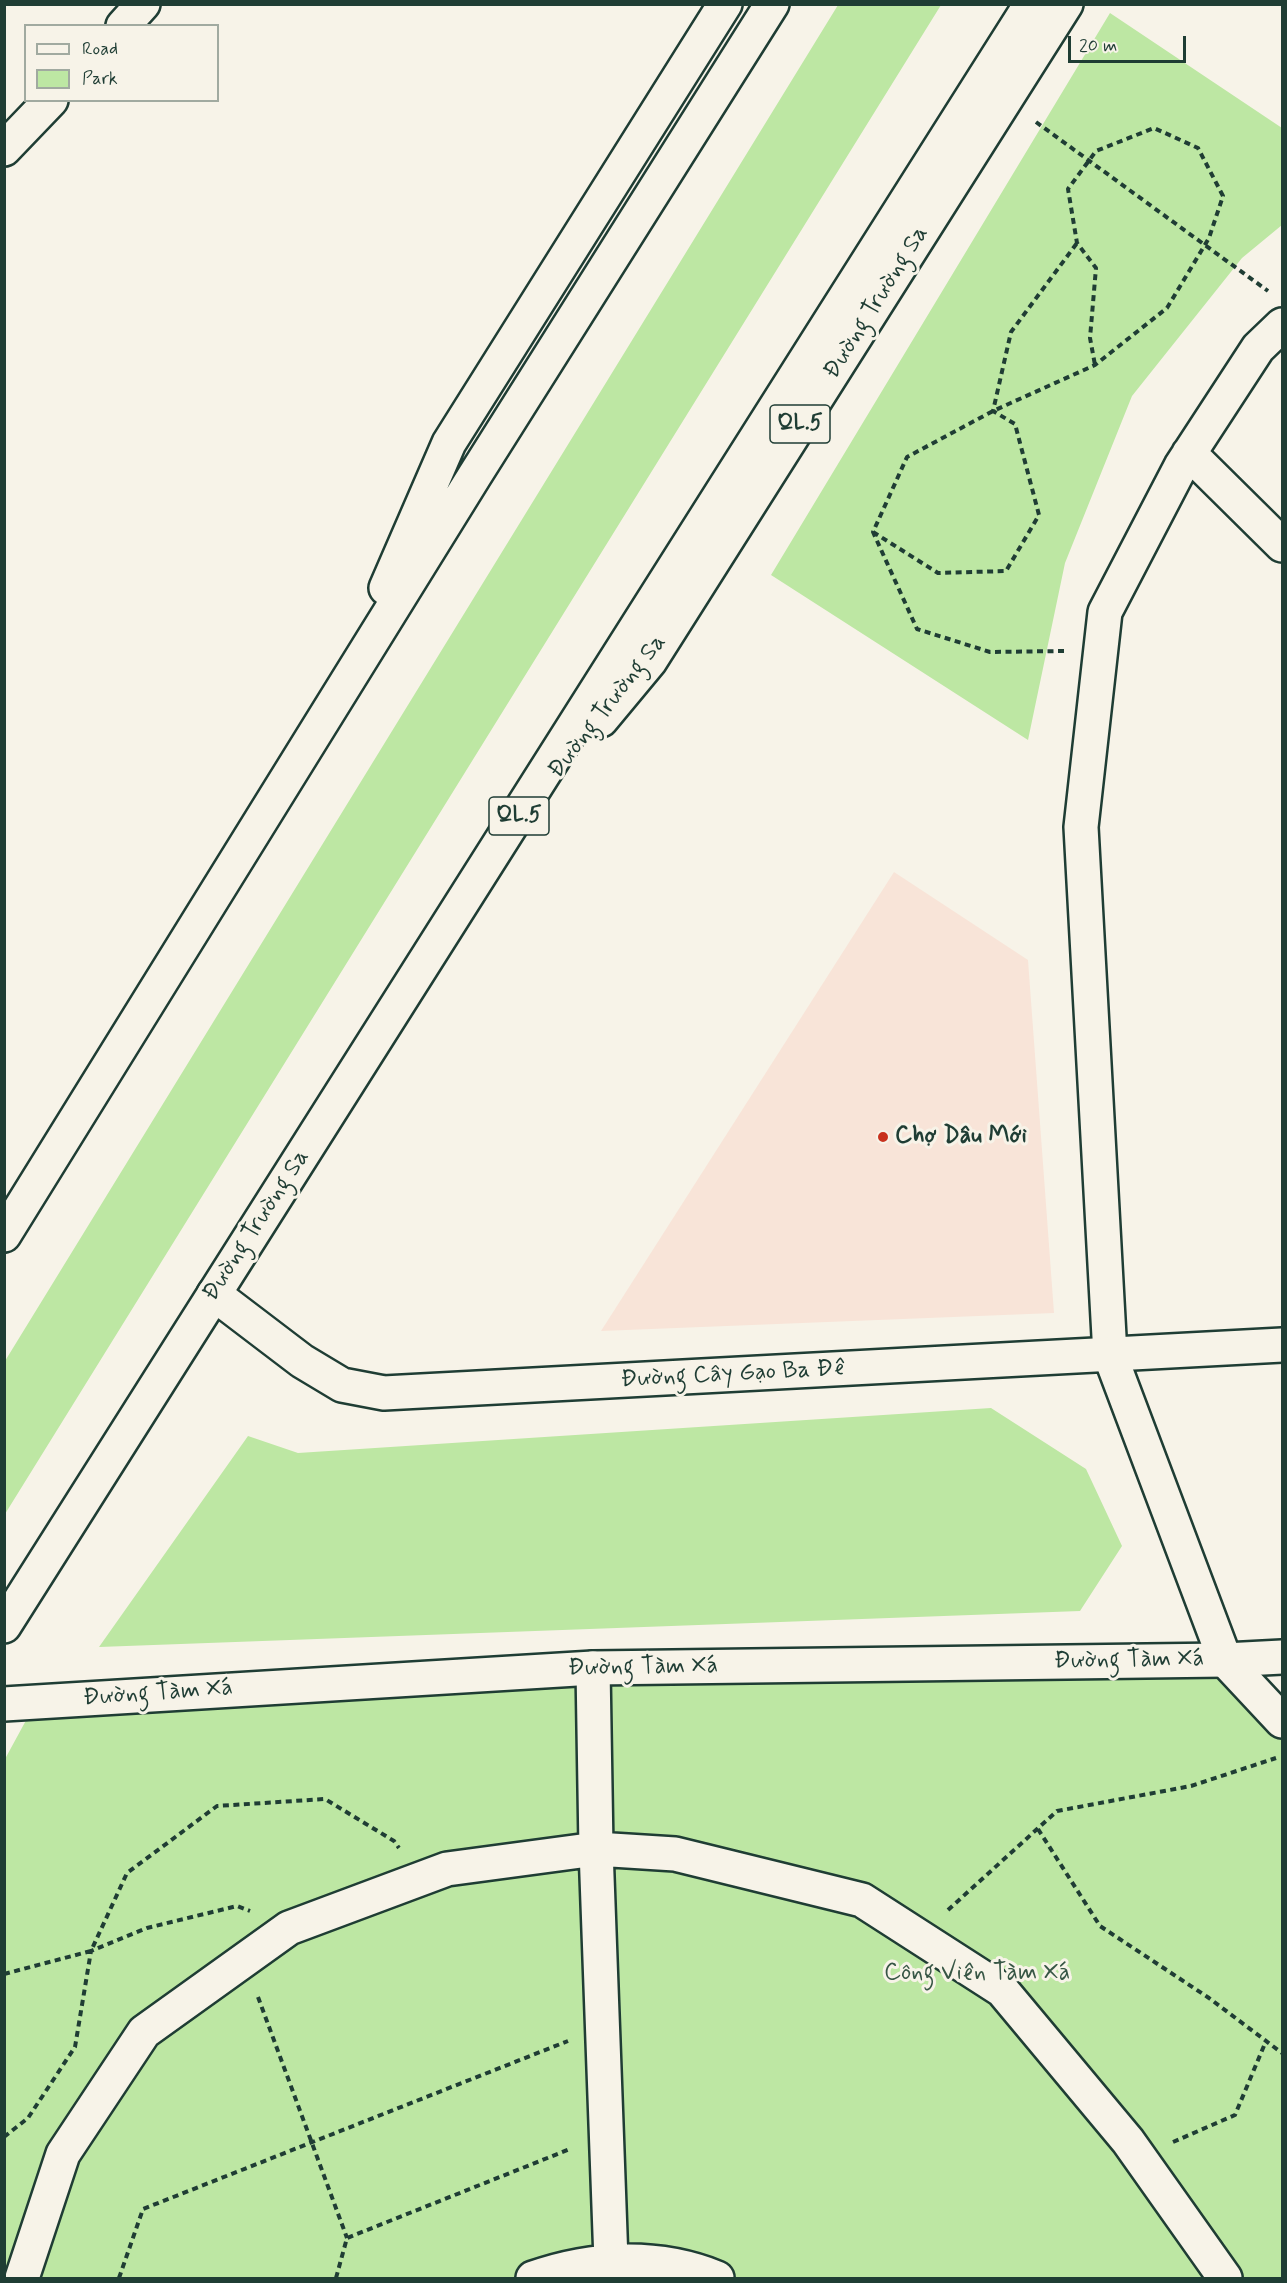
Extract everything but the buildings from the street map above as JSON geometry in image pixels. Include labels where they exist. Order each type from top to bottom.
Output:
[{"type":"main road","points":[[125,24],[143,4]]},
{"type":"main road","points":[[339,696],[449,442],[724,4]]},
{"type":"main road","points":[[4,1235],[772,4]]},
{"type":"main road","name":"Đường Trường Sa","points":[[4,1626],[1031,4]]},
{"type":"main road","name":"Đường Trường Sa","points":[[511,828],[650,661],[1066,4]]},
{"type":"main road","points":[[4,149],[49,102]]},
{"type":"main road","points":[[1278,310],[1258,348],[1189,453],[1105,612],[1081,827],[1110,1355],[1225,1660],[1282,1721]]},
{"type":"main road","points":[[1189,453],[1282,545]]},
{"type":"main road","name":"Đường Cây Gạo Ba Đê","points":[[214,1294],[302,1361],[342,1385],[384,1393],[1282,1345]]},
{"type":"main road","name":"Đường Tàm Xá","points":[[4,1704],[593,1668],[1225,1660],[1282,1657]]},
{"type":"main road","points":[[593,1668],[596,1849],[611,2261]]},
{"type":"main road","points":[[22,2278],[63,2154],[144,2032],[290,1928],[447,1869],[596,1849],[675,1854],[862,1900],[1002,1990],[1140,2157],[1225,2278]]},
{"type":"main road","points":[[533,2278],[563,2268],[611,2261],[656,2262],[717,2278]]},
{"type":"path","points":[[1006,99],[1089,161],[1206,243],[1278,310]]},
{"type":"path","points":[[1095,365],[1090,338],[1096,268],[1077,243],[1068,189],[1096,151],[1154,128],[1198,148],[1223,196],[1206,243],[1167,308],[1095,365],[993,411],[907,457],[873,532],[917,629],[990,652],[1101,651]]},
{"type":"path","points":[[993,411],[1011,332],[1077,243]]},
{"type":"path","points":[[873,532],[938,573],[1006,571],[1039,515],[1015,424],[993,411]]},
{"type":"path","points":[[918,1936],[1057,1811],[1191,1786],[1282,1756]]},
{"type":"path","points":[[4,2137],[28,2118],[75,2047],[91,1951],[127,1873],[217,1806],[325,1799],[394,1841],[417,1880]]},
{"type":"path","points":[[1038,1828],[1100,1926],[1209,1998],[1282,2053]]},
{"type":"path","points":[[4,1974],[91,1951],[147,1928],[237,1906],[290,1928]]},
{"type":"path","points":[[245,1961],[347,2238],[336,2278]]},
{"type":"path","points":[[119,2278],[143,2209],[603,2028]]},
{"type":"path","points":[[1140,2157],[1235,2115],[1266,2041]]},
{"type":"path","points":[[347,2238],[606,2134]]},
{"type":"shaded area","name":"Chợ Dâu Mới","points":[[894,872],[1028,960],[1054,1313],[601,1331]]},
{"type":"green space","points":[[838,5],[941,5],[5,1514],[5,1361]]},
{"type":"green space","points":[[1110,13],[1282,128],[1282,225],[1242,258],[1132,396],[1065,563],[1028,740],[771,575]]},
{"type":"green space","points":[[991,1408],[1086,1469],[1122,1546],[1080,1611],[99,1647],[248,1436],[298,1453]]},
{"type":"green space","name":"Công Viên Tàm Xá","points":[[1225,1660],[1282,1721],[1282,2278],[5,2278],[5,1759],[36,1702]]},
{"type":"place","name":"Chợ Dâu Mới","points":[[883,1137]]}]
